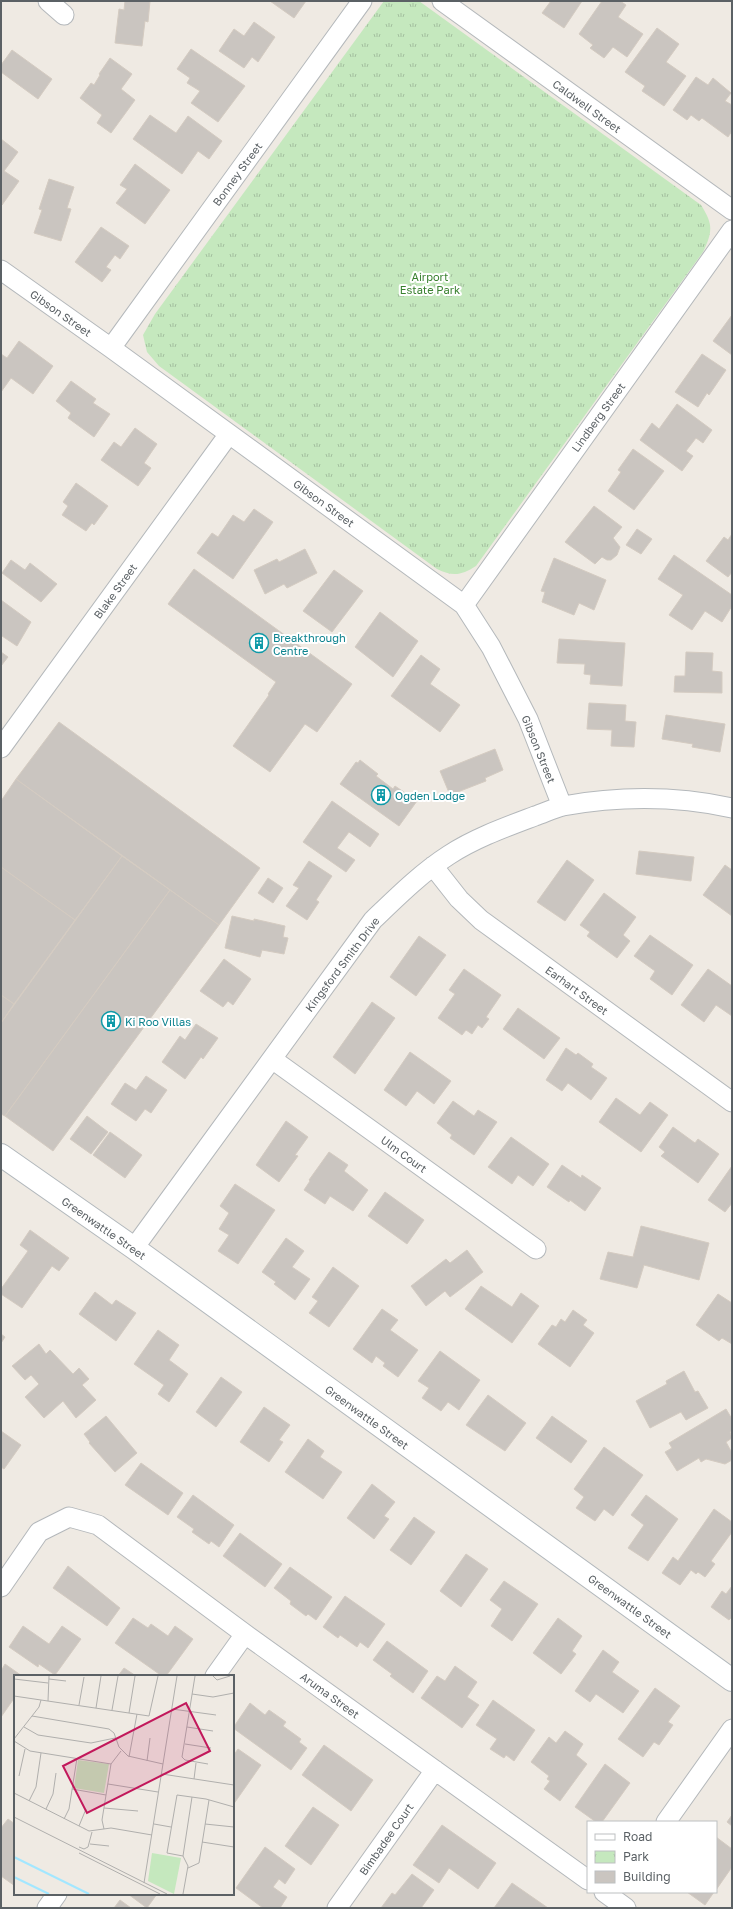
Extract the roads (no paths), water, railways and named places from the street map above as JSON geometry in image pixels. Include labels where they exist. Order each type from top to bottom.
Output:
[{"type":"main road","name":"Greenwattle Street","points":[[4,1164],[134,1248],[732,1680]]},
{"type":"street","points":[[48,1],[64,15]]},
{"type":"street","name":"Bonney Street","points":[[111,348],[362,1]]},
{"type":"street","name":"Caldwell Street","points":[[442,1],[732,210]]},
{"type":"street","name":"Lindberg Street","points":[[464,605],[732,230]]},
{"type":"street","name":"Gibson Street","points":[[1,270],[111,348],[464,605],[491,647],[528,719],[562,806]]},
{"type":"street","name":"Blake Street","points":[[1,748],[229,434]]},
{"type":"street","name":"Kingsford Smith Drive","points":[[134,1248],[373,920],[415,880],[433,866],[450,854],[499,829],[562,806],[621,799],[704,802],[732,808]]},
{"type":"street","name":"Earhart Street","points":[[433,866],[459,899],[481,920],[732,1102]]},
{"type":"street","name":"Ulm Court","points":[[272,1059],[536,1249]]},
{"type":"street","name":"Aruma Street","points":[[1,1587],[39,1532],[69,1517],[98,1525],[245,1634],[587,1879]]},
{"type":"street","points":[[216,1675],[245,1634]]},
{"type":"street","points":[[667,1821],[732,1729]]},
{"type":"street","name":"Bimbadee Court","points":[[337,1908],[435,1770]]},
{"type":"street","points":[[47,1908],[56,1895]]},
{"type":"place","name":"Breakthrough Centre","points":[[259,643]]},
{"type":"place","name":"Ogden Lodge","points":[[381,795]]},
{"type":"place","name":"Ki Roo Villas","points":[[111,1021]]},
{"type":"park label","name":"Airport Estate Park","points":[[430,282]]}]
